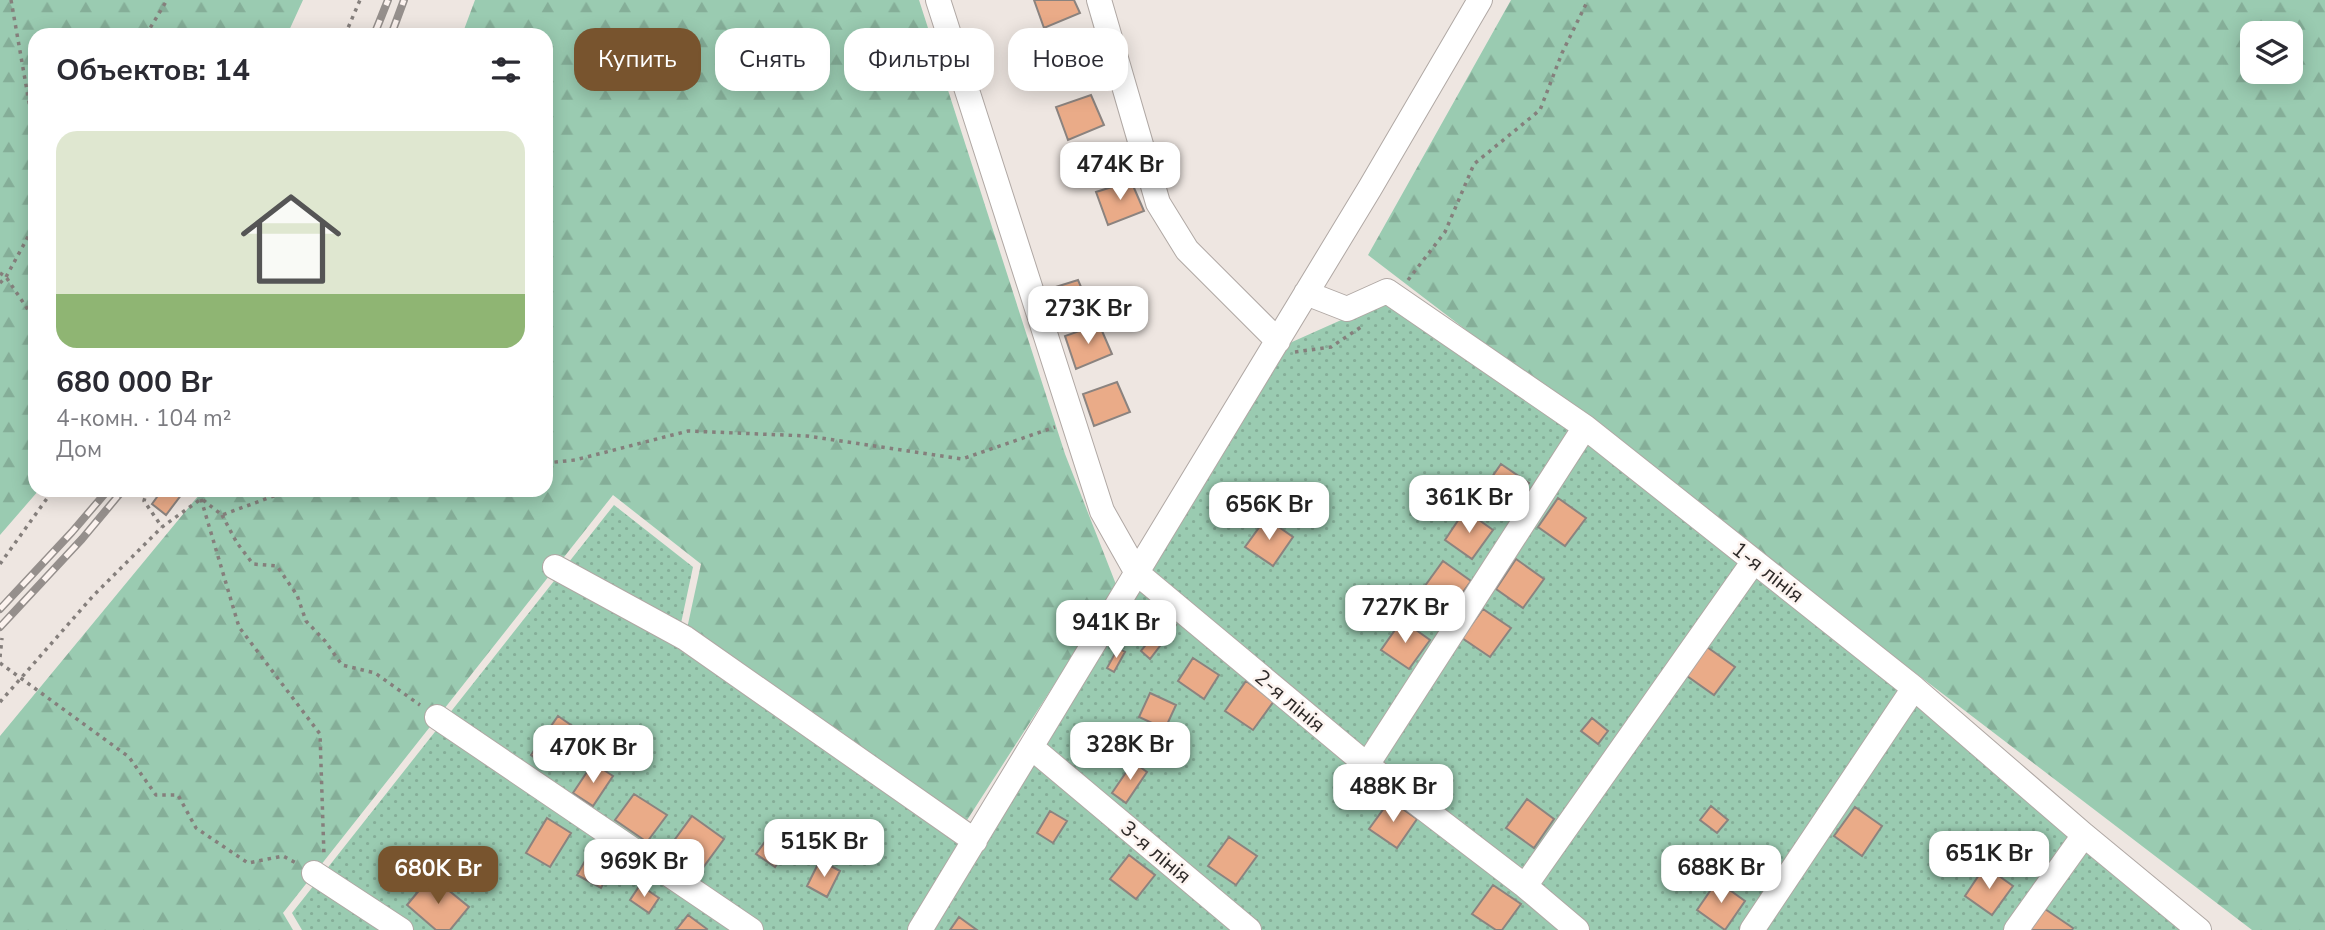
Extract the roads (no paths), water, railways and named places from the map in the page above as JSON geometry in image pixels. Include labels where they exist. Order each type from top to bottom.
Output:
[{"type":"street","points":[[937,0],[1102,510],[1137,573]]},
{"type":"street","points":[[1099,0],[1158,203],[1187,250],[1282,347]]},
{"type":"street","points":[[921,929],[1137,573],[1282,347],[1306,293],[1480,0]]},
{"type":"street","name":"1-я лінія","points":[[1306,293],[1346,309],[1387,291],[1586,427],[1914,688],[2199,930]]},
{"type":"street","points":[[1367,765],[1586,427]]},
{"type":"street","points":[[1525,886],[1754,561]]},
{"type":"street","points":[[555,567],[685,638],[975,841]]},
{"type":"street","name":"2-я лінія","points":[[1137,573],[1367,765],[1525,886],[1577,930]]},
{"type":"street","points":[[1752,930],[1914,688]]},
{"type":"street","points":[[437,717],[751,930]]},
{"type":"street","name":"3-я лінія","points":[[1031,747],[1249,930]]},
{"type":"street","points":[[2016,930],[2084,835]]},
{"type":"street","points":[[314,873],[401,930]]},
{"type":"railway","points":[[377,28],[388,0]]},
{"type":"railway","points":[[394,28],[404,0]]},
{"type":"railway","points":[[0,609],[102,497]]},
{"type":"railway","points":[[0,627],[117,497]]}]
